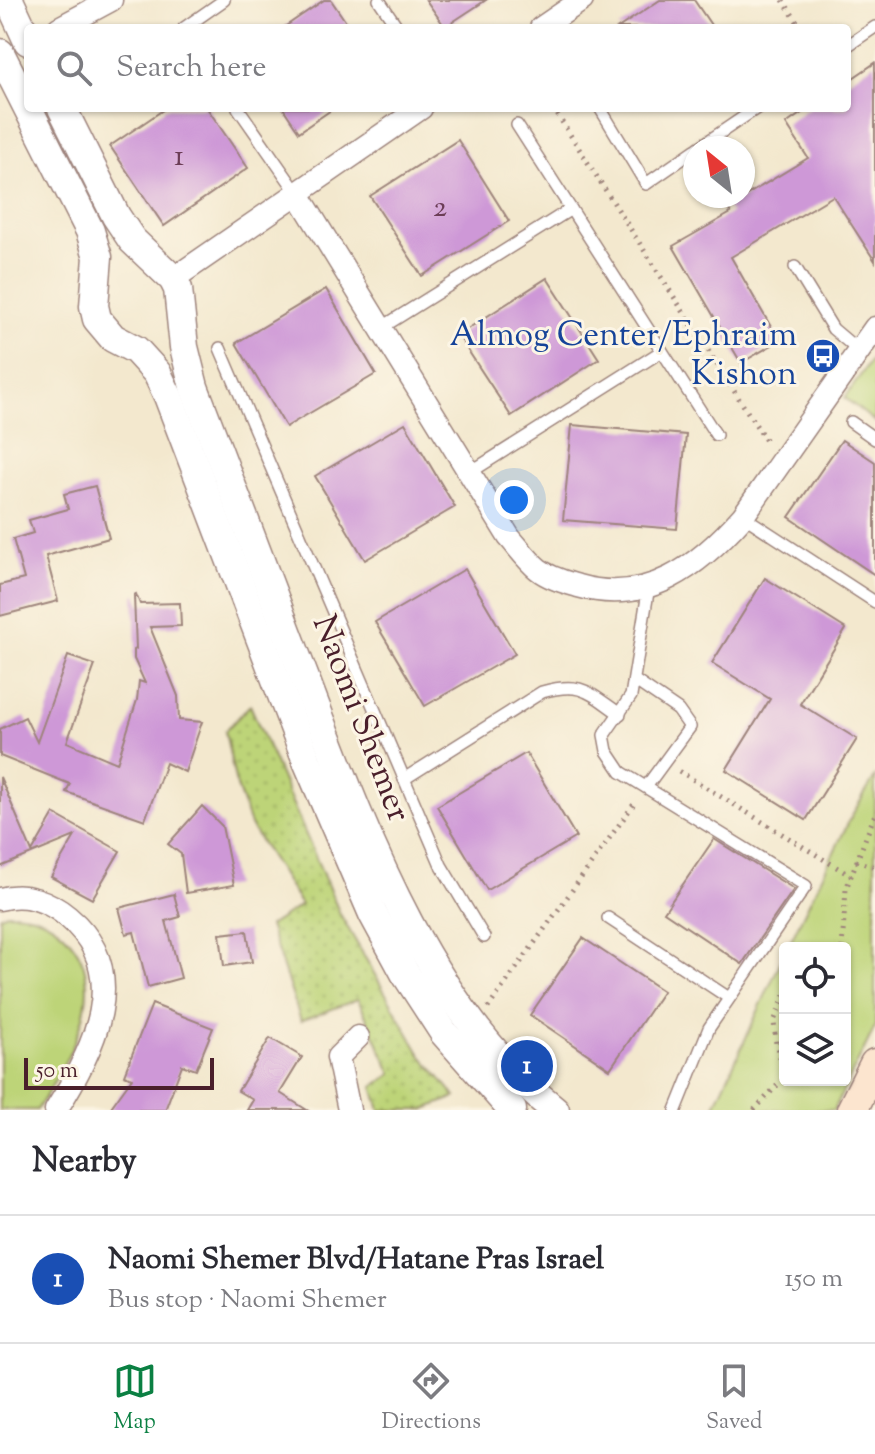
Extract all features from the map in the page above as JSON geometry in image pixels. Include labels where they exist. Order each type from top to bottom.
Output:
[{"type":"main road","points":[[852,1110],[875,1064]]},
{"type":"street","points":[[9,0],[24,32]]},
{"type":"street","points":[[66,24],[111,0]]},
{"type":"street","points":[[550,24],[582,0]]},
{"type":"street","name":"Naomi Shemer","points":[[0,53],[24,100]]},
{"type":"street","name":"Naomi Shemer","points":[[30,112],[90,231],[98,257],[94,293],[97,319],[113,338],[136,350],[157,373],[168,396],[307,761],[373,914],[405,973],[444,1033],[512,1110]]},
{"type":"street","points":[[64,112],[116,216],[132,240],[165,272]]},
{"type":"street","points":[[165,272],[298,194],[415,112]]},
{"type":"street","points":[[298,194],[509,537],[539,570],[562,581],[603,591],[617,593],[649,586],[675,576],[700,561],[743,516],[875,328]]},
{"type":"street","points":[[94,293],[99,281],[119,263],[145,260],[165,272]]},
{"type":"street","name":"Naomi Shemer","points":[[165,272],[178,289],[184,347],[194,387],[370,844],[428,959],[475,1027],[536,1095],[555,1110]]},
{"type":"street","points":[[125,343],[138,345],[164,335],[179,311]]},
{"type":"street","points":[[0,899],[28,896],[56,907],[78,925],[96,948],[103,972],[105,996],[92,1038],[73,1082],[56,1110]]},
{"type":"street","points":[[344,1106],[338,1057],[358,1037]]},
{"type":"lane","points":[[190,24],[224,0]]},
{"type":"lane","points":[[379,0],[395,24]]},
{"type":"lane","points":[[851,43],[875,27]]},
{"type":"lane","points":[[241,112],[298,194]]},
{"type":"lane","points":[[602,112],[646,184],[683,159]]},
{"type":"lane","points":[[716,136],[751,112]]},
{"type":"lane","points":[[517,125],[716,435]]},
{"type":"lane","points":[[381,328],[571,209]]},
{"type":"lane","points":[[795,267],[833,329],[859,351]]},
{"type":"lane","points":[[220,348],[441,865],[484,937]]},
{"type":"lane","points":[[469,473],[662,351]]},
{"type":"lane","points":[[851,422],[875,439]]},
{"type":"lane","points":[[743,516],[875,602]]},
{"type":"lane","points":[[649,586],[631,696],[604,735],[607,751],[621,772],[806,886],[709,1028],[676,1110]]},
{"type":"lane","points":[[634,680],[678,710],[690,727],[646,787]]},
{"type":"lane","points":[[404,779],[542,692],[565,685],[585,689],[620,714]]},
{"type":"lane","points":[[608,918],[729,998]]},
{"type":"path","points":[[783,0],[798,24]]},
{"type":"path","points":[[556,112],[780,463]]},
{"type":"path","points":[[665,762],[851,876]]},
{"type":"path","points":[[475,1027],[646,787]]},
{"type":"path","points":[[842,942],[846,889],[875,814]]},
{"type":"path","points":[[856,861],[875,867]]},
{"type":"path","points":[[779,1009],[774,1021],[779,1054]]},
{"type":"path","points":[[754,1110],[779,1082]]},
{"type":"green space","points":[[875,354],[875,422],[845,398]]},
{"type":"green space","points":[[250,705],[340,914],[421,1055],[456,1097],[423,1110],[380,1110],[373,1087],[392,1074],[358,999],[301,1021],[269,926],[301,905],[250,825],[235,780],[225,731]]},
{"type":"green space","points":[[875,777],[875,1027],[851,1076],[851,942],[790,942],[852,815]]},
{"type":"green space","points":[[7,913],[38,918],[58,929],[79,954],[86,976],[82,1022],[62,1069],[37,1110],[0,1110],[0,916]]},
{"type":"green space","points":[[779,965],[779,1086],[846,1086],[834,1110],[713,1110]]},
{"type":"building","points":[[324,0],[331,0],[347,24],[289,24]]},
{"type":"building","points":[[426,0],[486,0],[450,24],[443,24]]},
{"type":"building","points":[[660,0],[694,0],[710,24],[624,24]]},
{"type":"building","points":[[875,63],[875,261],[833,196],[731,257],[779,341],[741,363],[673,246],[731,213],[728,208],[755,208],[755,190],[808,158],[786,124],[803,112],[851,112],[851,79]]},
{"type":"building","points":[[160,112],[210,112],[248,168],[164,226],[110,146]]},
{"type":"building","points":[[286,112],[328,112],[299,132]]},
{"type":"building","points":[[458,140],[509,221],[422,276],[370,196]]},
{"type":"building","points":[[547,278],[599,359],[511,416],[458,335]]},
{"type":"building","points":[[326,289],[376,374],[286,427],[236,343]]},
{"type":"building","points":[[405,423],[455,507],[365,560],[315,476]]},
{"type":"building","points":[[572,425],[686,435],[677,529],[563,520]]},
{"type":"building","points":[[842,440],[875,462],[875,575],[789,517]]},
{"type":"building","points":[[95,486],[109,538],[46,556],[58,601],[0,616],[0,585],[24,579],[13,539],[33,533],[29,520],[68,509],[64,494]]},
{"type":"building","points":[[465,569],[515,654],[425,706],[375,622]]},
{"type":"building","points":[[765,578],[846,629],[800,704],[857,739],[806,820],[726,770],[770,699],[712,663]]},
{"type":"building","points":[[136,594],[140,604],[180,603],[181,626],[150,627],[178,696],[179,720],[202,722],[185,772],[166,763],[145,820],[66,792],[70,784],[0,756],[0,729],[25,717],[37,742],[68,656],[95,665],[67,742],[117,763],[137,700],[139,681],[145,683],[134,659]]},
{"type":"building","points":[[526,753],[576,837],[487,890],[437,806]]},
{"type":"building","points":[[0,777],[32,852],[54,814],[120,851],[92,899],[51,877],[75,836],[0,867]]},
{"type":"building","points":[[202,806],[222,826],[234,885],[186,893],[181,854],[168,844]]},
{"type":"building","points":[[714,839],[794,889],[742,964],[664,912]]},
{"type":"building","points":[[174,894],[180,917],[166,921],[181,978],[148,987],[134,932],[126,934],[119,908]]},
{"type":"building","points":[[247,931],[252,962],[224,966],[220,934]]},
{"type":"building","points":[[583,938],[663,991],[610,1069],[530,1015]]},
{"type":"building","points":[[152,1004],[213,1028],[196,1070],[182,1065],[165,1110],[109,1110],[132,1078],[124,1075]]},
{"type":"building","points":[[270,1038],[302,1057],[280,1093],[307,1110],[247,1110],[253,1100],[238,1091]]},
{"type":"place","name":"Almog Center/Ephraim Kishon","points":[[823,356]]},
{"type":"place","name":"Naomi Shemer Blvd/Hatane Pras Israel","points":[[527,1066]]}]
